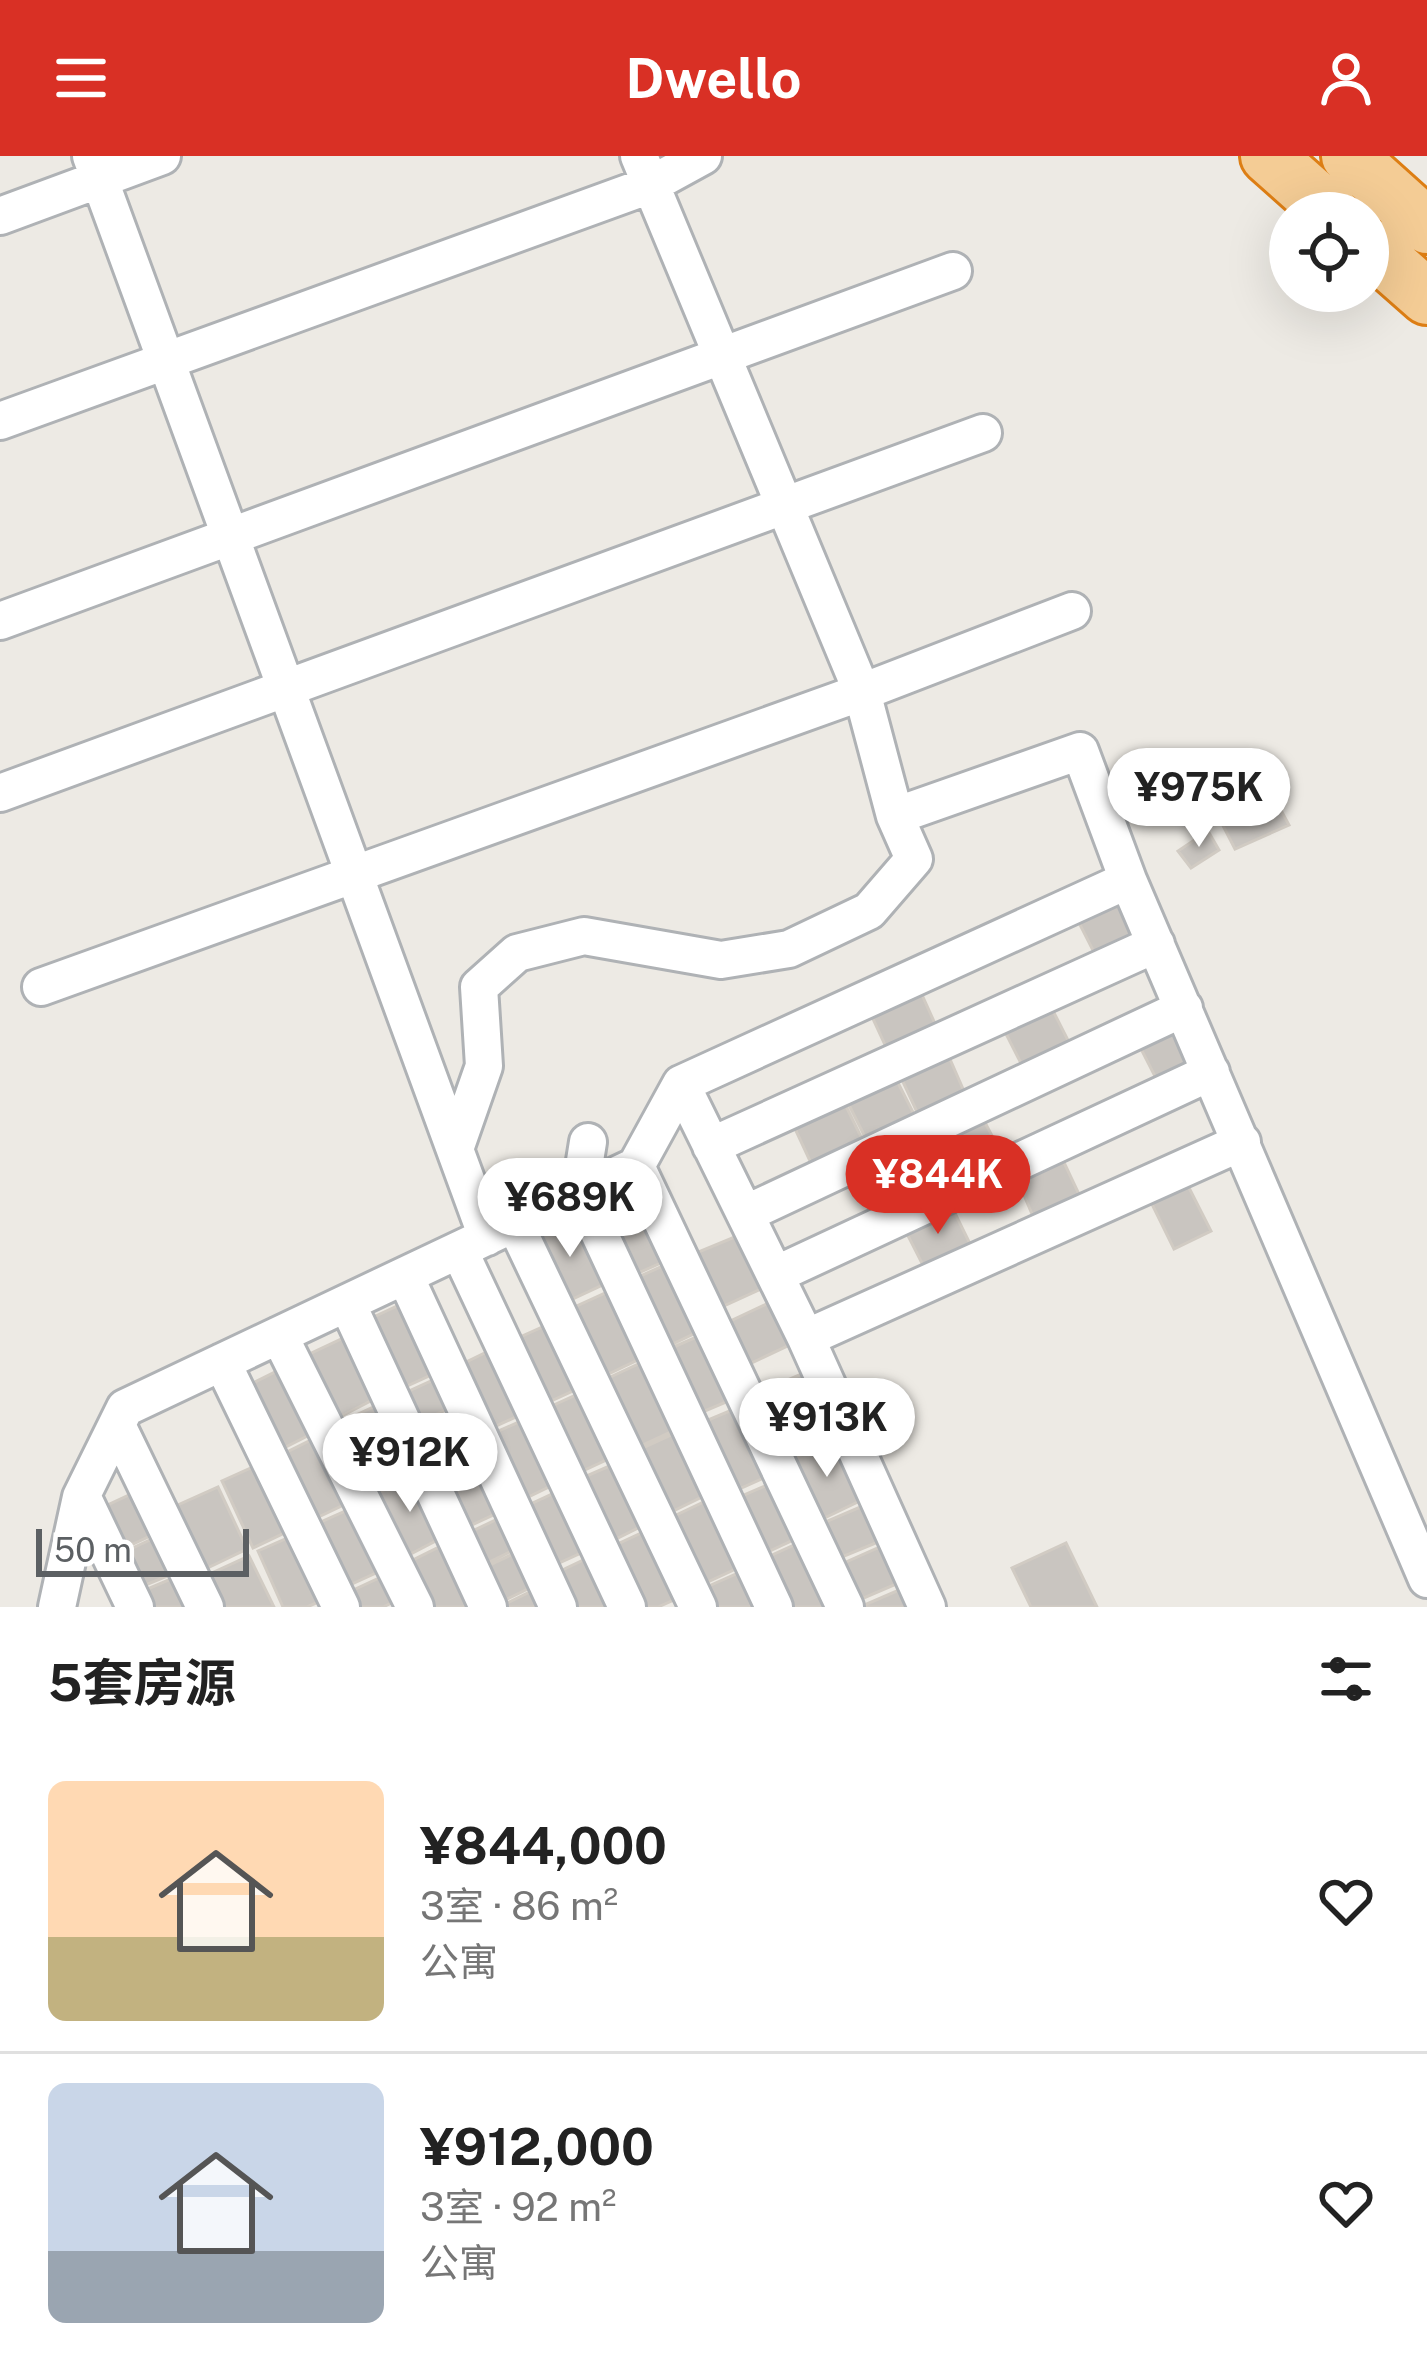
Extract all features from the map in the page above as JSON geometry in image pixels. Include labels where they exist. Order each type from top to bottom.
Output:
[{"type":"highway","points":[[1268,156],[1308,192]]},
{"type":"highway","points":[[1349,156],[1427,226]]},
{"type":"highway","points":[[1389,264],[1427,297]]},
{"type":"street","points":[[0,217],[95,168],[162,156]]},
{"type":"street","points":[[0,421],[644,170],[703,156]]},
{"type":"street","points":[[95,168],[487,1237],[628,1607]]},
{"type":"street","points":[[455,1149],[484,1066],[479,987],[517,953],[584,936],[721,960],[790,949],[869,911],[914,859],[895,816],[862,692],[644,170]]},
{"type":"street","points":[[0,621],[953,271]]},
{"type":"street","points":[[0,794],[983,433]]},
{"type":"street","points":[[41,987],[862,692],[1072,611]]},
{"type":"street","points":[[895,816],[1080,751],[1128,880],[1427,1579]]},
{"type":"street","points":[[57,1607],[82,1496],[125,1408],[636,1166],[681,1084],[1128,880]]},
{"type":"street","points":[[711,1146],[1156,944]]},
{"type":"street","points":[[745,1214],[1184,1009]]},
{"type":"street","points":[[775,1275],[1211,1072]]},
{"type":"street","points":[[681,1084],[806,1338],[927,1607]]},
{"type":"street","points":[[588,1142],[580,1192],[774,1607]]},
{"type":"street","points":[[806,1338],[1242,1142]]},
{"type":"street","points":[[636,1166],[845,1607]]},
{"type":"street","points":[[487,1237],[698,1607]]},
{"type":"street","points":[[405,1276],[559,1607]]},
{"type":"street","points":[[346,1303],[488,1607]]},
{"type":"street","points":[[279,1335],[415,1607]]},
{"type":"street","points":[[222,1362],[341,1607]]},
{"type":"street","points":[[117,1425],[205,1607]]},
{"type":"street","points":[[82,1496],[135,1607]]},
{"type":"building","points":[[1270,790],[1289,825],[1235,849],[1218,816]]},
{"type":"building","points":[[1208,831],[1219,850],[1191,868],[1178,851]]},
{"type":"building","points":[[1122,887],[1150,944],[1101,966],[1073,911]]},
{"type":"building","points":[[918,986],[941,1037],[892,1060],[868,1008]]},
{"type":"building","points":[[1048,1001],[1074,1052],[1027,1075],[1001,1024]]},
{"type":"building","points":[[1182,1022],[1205,1071],[1162,1090],[1138,1043]]},
{"type":"building","points":[[946,1050],[970,1105],[923,1125],[898,1071]]},
{"type":"building","points":[[893,1073],[921,1128],[872,1151],[844,1095]]},
{"type":"building","points":[[842,1098],[869,1153],[817,1176],[791,1120]]},
{"type":"building","points":[[980,1113],[1002,1155],[972,1171],[951,1126]]},
{"type":"building","points":[[911,1145],[933,1195],[896,1211],[872,1162]]},
{"type":"building","points":[[1060,1154],[1085,1207],[1038,1228],[1015,1174]]},
{"type":"building","points":[[1183,1176],[1211,1231],[1174,1249],[1146,1192]]},
{"type":"building","points":[[640,1189],[672,1258],[627,1278],[595,1211]]},
{"type":"building","points":[[948,1199],[975,1254],[928,1275],[901,1222]]},
{"type":"building","points":[[578,1217],[609,1282],[564,1303],[531,1238]]},
{"type":"building","points":[[747,1232],[774,1283],[715,1310],[691,1255]]},
{"type":"building","points":[[674,1261],[706,1328],[660,1350],[627,1282]]},
{"type":"building","points":[[614,1289],[646,1356],[600,1378],[568,1310]]},
{"type":"building","points":[[777,1299],[798,1341],[743,1367],[722,1325]]},
{"type":"building","points":[[410,1300],[442,1370],[394,1392],[361,1323]]},
{"type":"building","points":[[556,1321],[586,1385],[540,1406],[509,1342]]},
{"type":"building","points":[[708,1332],[738,1397],[693,1416],[662,1352]]},
{"type":"building","points":[[354,1333],[382,1395],[332,1421],[301,1358]]},
{"type":"building","points":[[497,1347],[529,1411],[483,1432],[454,1368]]},
{"type":"building","points":[[647,1360],[679,1428],[632,1450],[602,1381]]},
{"type":"building","points":[[289,1365],[319,1430],[276,1452],[245,1387]]},
{"type":"building","points":[[811,1370],[839,1432],[785,1457],[755,1394]]},
{"type":"building","points":[[442,1376],[457,1405],[410,1426],[396,1397]]},
{"type":"building","points":[[587,1390],[619,1454],[574,1475],[543,1410]]},
{"type":"building","points":[[384,1402],[413,1469],[369,1490],[337,1424]]},
{"type":"building","points":[[744,1405],[777,1472],[728,1494],[696,1425]]},
{"type":"building","points":[[530,1417],[561,1481],[518,1502],[485,1437]]},
{"type":"building","points":[[680,1431],[708,1494],[663,1516],[634,1452]]},
{"type":"building","points":[[323,1434],[356,1499],[310,1521],[279,1456]]},
{"type":"building","points":[[841,1438],[868,1497],[814,1523],[786,1461]]},
{"type":"building","points":[[472,1443],[504,1510],[461,1530],[427,1464]]},
{"type":"building","points":[[266,1461],[297,1527],[253,1548],[222,1481]]},
{"type":"building","points":[[621,1461],[650,1522],[606,1544],[575,1481]]},
{"type":"building","points":[[418,1473],[447,1535],[403,1558],[372,1496]]},
{"type":"building","points":[[779,1480],[804,1535],[757,1557],[730,1501]]},
{"type":"building","points":[[218,1487],[247,1549],[199,1572],[169,1509]]},
{"type":"building","points":[[144,1488],[165,1529],[116,1552],[97,1510]]},
{"type":"building","points":[[565,1488],[592,1548],[548,1568],[520,1509]]},
{"type":"building","points":[[710,1499],[742,1566],[699,1586],[668,1519]]},
{"type":"building","points":[[872,1502],[888,1538],[832,1561],[816,1526]]},
{"type":"building","points":[[359,1505],[389,1567],[343,1588],[314,1525]]},
{"type":"building","points":[[506,1515],[520,1547],[477,1568],[462,1536]]},
{"type":"building","points":[[652,1528],[685,1595],[658,1607],[634,1607],[607,1549]]},
{"type":"building","points":[[165,1533],[184,1569],[136,1589],[120,1554]]},
{"type":"building","points":[[299,1533],[330,1597],[307,1607],[283,1607],[258,1551]]},
{"type":"building","points":[[805,1540],[831,1607],[781,1607],[759,1561]]},
{"type":"building","points":[[449,1542],[477,1607],[427,1607],[405,1564]]},
{"type":"building","points":[[891,1542],[908,1579],[852,1603],[835,1567]]},
{"type":"building","points":[[1066,1543],[1097,1607],[1031,1607],[1012,1568]]},
{"type":"building","points":[[526,1548],[542,1582],[493,1606],[477,1571]]},
{"type":"building","points":[[596,1554],[620,1607],[567,1607],[552,1575]]},
{"type":"building","points":[[249,1556],[274,1607],[215,1607],[201,1578]]},
{"type":"building","points":[[745,1570],[761,1607],[708,1607],[700,1590]]},
{"type":"building","points":[[392,1572],[404,1597],[383,1607],[353,1607],[347,1593]]},
{"type":"building","points":[[185,1573],[200,1607],[145,1607],[138,1593]]},
{"type":"building","points":[[540,1587],[549,1607],[499,1607]]},
{"type":"building","points":[[906,1587],[915,1607],[860,1607]]}]
